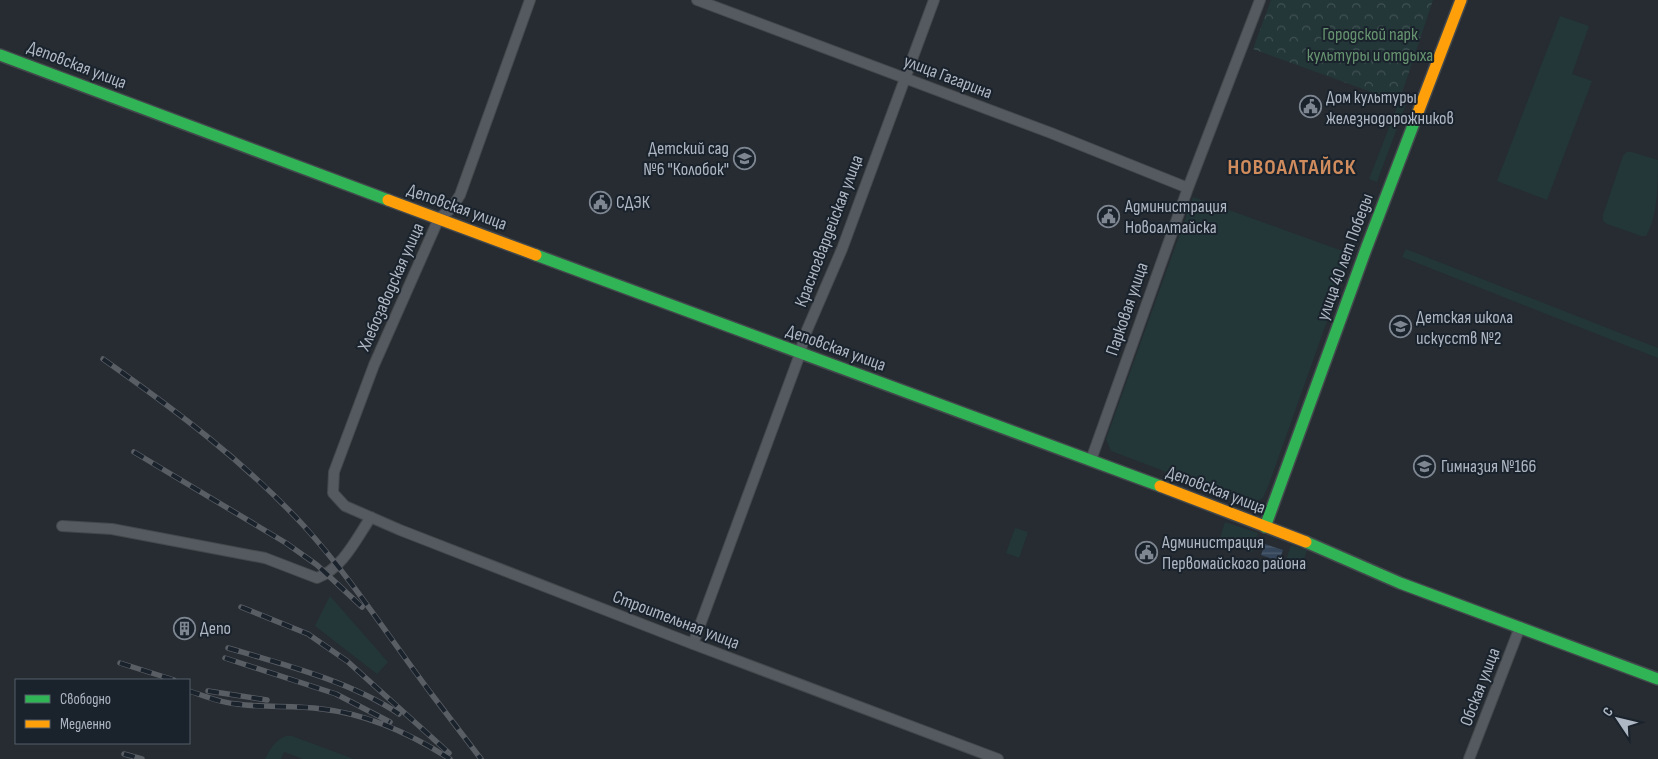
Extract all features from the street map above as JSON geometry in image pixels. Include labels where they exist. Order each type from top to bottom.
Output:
[{"type":"street","name":"Хлебозаводская улица","points":[[345,506],[333,493],[334,472],[374,365],[439,218],[451,209],[460,195],[530,0]]},
{"type":"street","name":"улица Гагарина","points":[[697,0],[1051,133],[1188,188]]},
{"type":"street","name":"Красногвардейская улица","points":[[693,644],[800,354],[804,337],[842,249],[934,0]]},
{"type":"street","name":"Парковая улица","points":[[1091,460],[1188,188],[1260,0]]},
{"type":"street","name":"улица 40 лет Победы","points":[[1265,527],[1366,249],[1461,0]]},
{"type":"street","name":"Деповская улица","points":[[0,55],[800,354],[1091,460],[1320,548],[1400,583],[1658,679]]},
{"type":"street","name":"Строительная улица","points":[[345,506],[400,530],[693,644],[998,759]]},
{"type":"street","points":[[62,526],[112,530],[265,558],[317,578],[327,574],[343,559],[371,517]]},
{"type":"street","name":"Обская улица","points":[[1469,759],[1520,627]]},
{"type":"green space","name":"Городской парк культуры и отдыха","points":[[1271,0],[1433,0],[1399,102],[1253,49]]},
{"type":"green space","points":[[1560,16],[1589,26],[1572,74],[1592,81],[1547,200],[1497,181]]},
{"type":"green space","points":[[1399,102],[1406,104],[1377,182],[1369,179]]},
{"type":"green space","points":[[1627,152],[1658,160],[1655,210],[1646,236],[1641,236],[1603,221],[1603,215],[1623,156]]},
{"type":"green space","points":[[1193,197],[1351,254],[1269,484],[1263,498],[1251,504],[1111,451],[1106,439]]},
{"type":"green space","points":[[1406,249],[1658,348],[1658,358],[1402,257]]},
{"type":"green space","points":[[1225,522],[1258,533],[1252,552],[1219,541]]},
{"type":"green space","points":[[1015,528],[1028,532],[1019,558],[1006,553]]},
{"type":"green space","points":[[1291,545],[1307,550],[1301,568],[1285,563]]},
{"type":"green space","points":[[330,596],[388,662],[377,674],[315,626]]},
{"type":"green space","points":[[286,736],[292,736],[354,759],[303,759],[284,752],[281,759],[265,759],[276,742]]},
{"type":"water","points":[[1265,544],[1283,550],[1279,561],[1261,555]]},
{"type":"railway","points":[[103,359],[208,437],[258,480],[304,526],[355,588],[417,675],[481,759]]},
{"type":"railway","points":[[134,452],[286,543],[317,565],[362,607]]},
{"type":"railway","points":[[241,607],[308,634],[347,661],[449,753]]},
{"type":"railway","points":[[228,648],[294,667],[339,683],[360,692],[399,714]]},
{"type":"railway","points":[[225,658],[336,694],[390,722]]},
{"type":"railway","points":[[120,663],[171,679]]},
{"type":"railway","points":[[190,691],[231,703],[311,708],[356,715],[389,726],[420,741],[450,759]]},
{"type":"railway","points":[[208,691],[267,700]]},
{"type":"railway","points":[[124,754],[142,759]]},
{"type":"traffic: fast","points":[[0,55],[388,200]]},
{"type":"traffic: fast","points":[[1265,527],[1417,115]]},
{"type":"traffic: fast","points":[[536,255],[1160,486]]},
{"type":"traffic: fast","points":[[1306,542],[1400,583],[1658,679]]},
{"type":"traffic: slow","points":[[1417,115],[1461,0]]},
{"type":"traffic: slow","points":[[388,200],[536,255]]},
{"type":"traffic: slow","points":[[1160,486],[1306,542]]},
{"type":"place","name":"Дом культуры железнодорожников","points":[[1310,107]]},
{"type":"place","name":"Детский сад №6 \"Колобок\"","points":[[745,158]]},
{"type":"place","name":"СДЭК","points":[[600,202]]},
{"type":"place","name":"Администрация Новоалтайска","points":[[1109,216]]},
{"type":"place","name":"Детская школа искусств №2","points":[[1400,327]]},
{"type":"place","name":"Гимназия №166","points":[[1425,466]]},
{"type":"place","name":"Администрация Первомайского района","points":[[1146,552]]},
{"type":"place","name":"Депо","points":[[184,628]]},
{"type":"district","name":"НОВОАЛТАЙСК","points":[[1292,167]]}]
